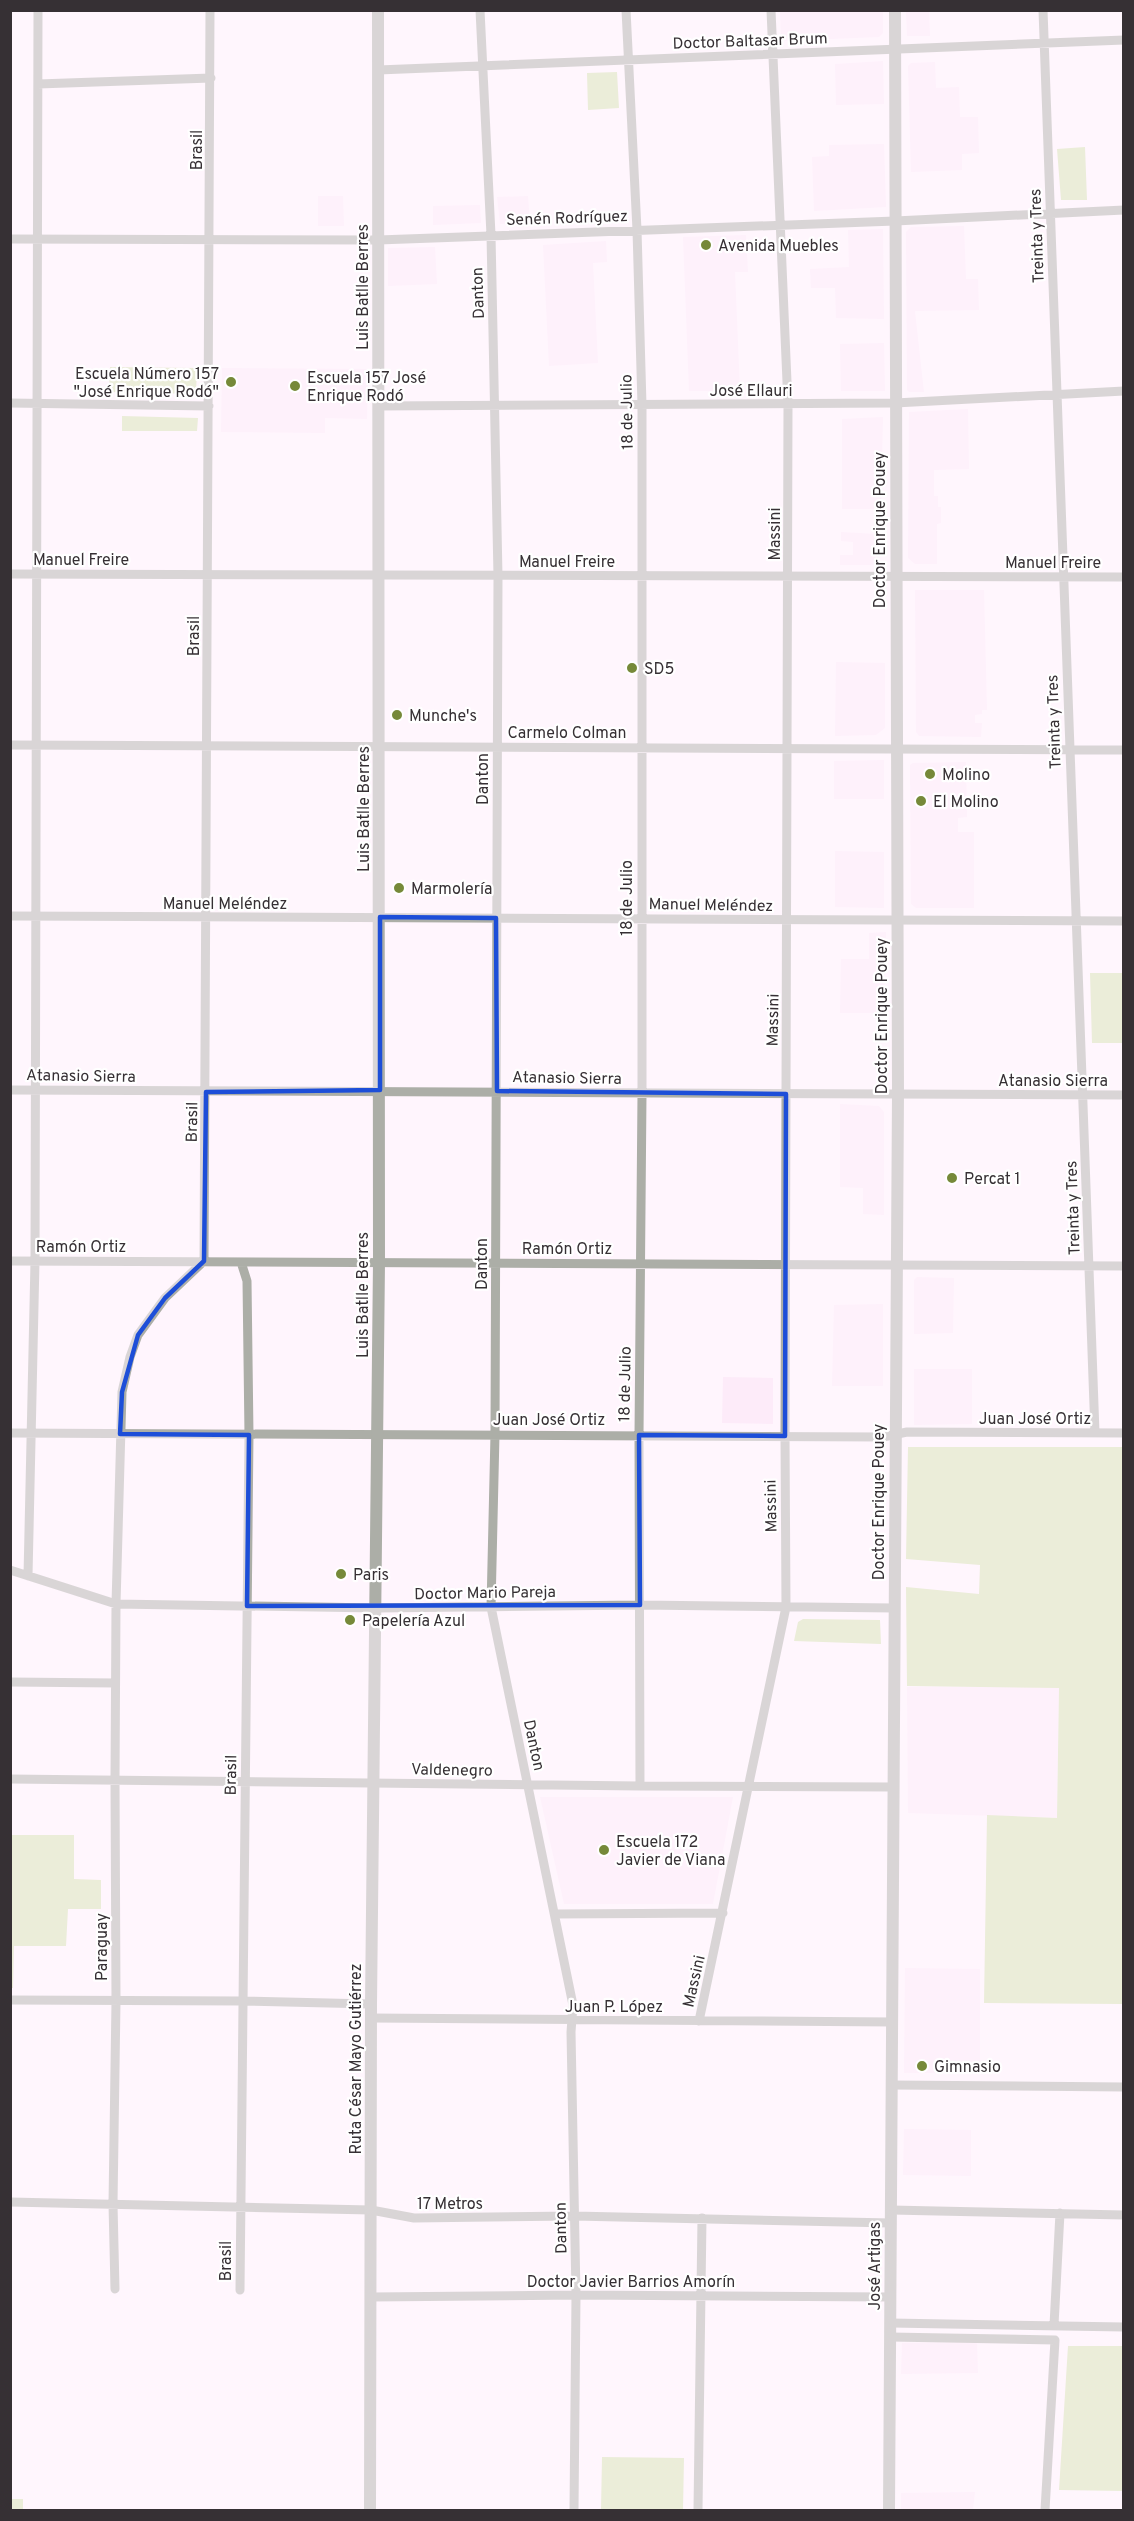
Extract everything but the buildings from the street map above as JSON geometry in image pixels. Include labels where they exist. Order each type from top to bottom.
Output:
[{"type":"street","points":[[28,1576],[35,1261],[38,10]]},
{"type":"street","name":"Brasil","points":[[204,1261],[210,10]]},
{"type":"street","name":"Luis Batlle Berres","points":[[377,1608],[380,1090],[378,10]]},
{"type":"street","name":"Danton","points":[[480,10],[491,235],[498,576],[495,1434],[491,1607],[573,2005],[571,2021],[576,2295],[574,2511]]},
{"type":"street","name":"18 de Julio","points":[[626,10],[637,230],[642,405],[640,1786]]},
{"type":"street","name":"Massini","points":[[699,2021],[786,1607],[788,405],[771,10]]},
{"type":"street","name":"Doctor Enrique Pouey","points":[[893,2022],[898,1094],[895,10]]},
{"type":"street","name":"Treinta y Tres","points":[[1043,10],[1095,1433]]},
{"type":"street","name":"Doctor Baltasar Brum","points":[[378,70],[1124,40]]},
{"type":"street","points":[[38,84],[211,78]]},
{"type":"street","name":"Senén Rodríguez","points":[[10,239],[378,240],[896,221],[1124,210]]},
{"type":"street","name":"José Ellauri","points":[[378,406],[895,403],[1124,391]]},
{"type":"street","points":[[10,403],[208,406]]},
{"type":"street","name":"Manuel Freire","points":[[10,574],[1124,577]]},
{"type":"street","name":"Carmelo Colman","points":[[10,745],[641,746],[1124,750]]},
{"type":"street","name":"Manuel Meléndez","points":[[10,916],[1124,921]]},
{"type":"street","name":"Atanasio Sierra","points":[[10,1090],[1124,1095]]},
{"type":"street","name":"Ramón Ortiz","points":[[10,1261],[1124,1266]]},
{"type":"street","name":"Paraguay","points":[[115,2289],[113,2204],[116,2001],[116,1604],[122,1392],[138,1335],[165,1298],[204,1261]]},
{"type":"street","name":"Brasil","points":[[240,2290],[241,2001],[249,1435],[248,1281],[241,1262]]},
{"type":"street","name":"Juan José Ortiz","points":[[10,1433],[883,1437],[907,1432],[1124,1433]]},
{"type":"street","name":"Doctor Mario Pareja","points":[[10,1570],[116,1604],[377,1608],[640,1605],[894,1608]]},
{"type":"street","name":"Ruta César Mayo Gutiérrez","points":[[370,2511],[371,2004],[377,1608]]},
{"type":"street","points":[[10,1682],[116,1683]]},
{"type":"street","name":"Valdenegro","points":[[10,1779],[373,1784],[893,1786]]},
{"type":"street","points":[[556,1914],[723,1913]]},
{"type":"street","points":[[10,2001],[241,2001],[371,2004]]},
{"type":"street","name":"Juan P. López","points":[[371,2018],[893,2022]]},
{"type":"street","name":"José Artigas","points":[[889,2511],[893,2022]]},
{"type":"street","points":[[891,2085],[1124,2087]]},
{"type":"street","name":"17 Metros","points":[[10,2202],[371,2210],[414,2218],[574,2216],[891,2223]]},
{"type":"street","points":[[891,2210],[1124,2215]]},
{"type":"street","points":[[1054,2325],[1060,2213]]},
{"type":"street","points":[[698,2511],[702,2218]]},
{"type":"street","name":"Doctor Javier Barrios Amorín","points":[[371,2297],[576,2295],[891,2297]]},
{"type":"street","points":[[891,2323],[1124,2326]]},
{"type":"street","points":[[890,2337],[1055,2340],[1045,2511]]},
{"type":"highlighted area","points":[[380,917],[496,918],[497,1091],[786,1094],[785,1436],[639,1435],[640,1605],[247,1606],[249,1435],[120,1434],[122,1392],[138,1335],[165,1298],[204,1261],[206,1092],[380,1090]]},
{"type":"shaded area","points":[[780,11],[883,11],[883,33],[879,37],[781,41]]},
{"type":"shaded area","points":[[906,11],[929,11],[930,36],[907,36]]},
{"type":"shaded area","points":[[883,61],[884,104],[836,105],[835,64]]},
{"type":"shaded area","points":[[935,62],[936,88],[959,87],[960,117],[978,117],[979,153],[962,154],[962,170],[911,172],[908,66],[911,63]]},
{"type":"shaded area","points":[[884,144],[886,207],[814,211],[812,157],[829,156],[829,145]]},
{"type":"shaded area","points":[[318,196],[343,196],[344,226],[318,226]]},
{"type":"shaded area","points":[[528,196],[530,223],[500,224],[497,197]]},
{"type":"shaded area","points":[[480,205],[481,223],[433,225],[433,206]]},
{"type":"shaded area","points":[[964,226],[966,279],[978,279],[979,310],[915,311],[924,392],[909,392],[907,390],[906,232],[911,227]]},
{"type":"shaded area","points":[[883,229],[884,319],[836,318],[835,288],[811,288],[810,269],[849,267],[848,230]]},
{"type":"shaded area","points":[[746,235],[748,272],[735,272],[740,391],[689,391],[683,237]]},
{"type":"shaded area","points":[[606,241],[607,262],[593,263],[598,363],[549,366],[543,245]]},
{"type":"shaded area","points":[[435,247],[437,284],[388,286],[388,248]]},
{"type":"shaded area","points":[[884,343],[885,391],[841,391],[840,344]]},
{"type":"shaded area","name":"Escuela 157 José Enrique Rodó","points":[[222,368],[368,369],[367,419],[325,418],[325,433],[221,432]]},
{"type":"shaded area","points":[[968,409],[969,469],[934,470],[934,496],[938,496],[938,507],[941,507],[941,523],[937,524],[937,564],[915,564],[908,558],[909,412]]},
{"type":"shaded area","points":[[883,417],[881,509],[842,509],[842,419]]},
{"type":"shaded area","points":[[841,532],[877,534],[878,558],[874,565],[840,565],[840,555],[853,555],[853,542],[841,541]]},
{"type":"shaded area","points":[[915,590],[984,590],[987,710],[982,710],[982,714],[975,715],[975,723],[982,723],[981,737],[919,736],[916,732]]},
{"type":"shaded area","points":[[836,662],[885,663],[885,728],[876,735],[835,736]]},
{"type":"shaded area","points":[[884,760],[884,799],[834,799],[834,761]]},
{"type":"shaded area","points":[[966,762],[967,817],[958,818],[958,832],[974,832],[974,908],[916,908],[911,904],[910,765],[913,763]]},
{"type":"shaded area","points":[[835,851],[884,852],[884,908],[835,907]]},
{"type":"shaded area","points":[[886,932],[884,1013],[840,1013],[841,959],[869,959],[869,933]]},
{"type":"shaded area","points":[[840,1104],[879,1106],[884,1112],[884,1215],[863,1214],[863,1188],[840,1187]]},
{"type":"shaded area","points":[[917,1277],[954,1278],[953,1333],[914,1334],[914,1280]]},
{"type":"shaded area","points":[[883,1304],[883,1386],[832,1386],[834,1305]]},
{"type":"shaded area","points":[[914,1369],[972,1369],[972,1424],[914,1425]]},
{"type":"shaded area","points":[[723,1377],[773,1378],[773,1424],[722,1423]]},
{"type":"shaded area","points":[[907,1687],[1059,1687],[1057,1818],[908,1813]]},
{"type":"shaded area","name":"Escuela 172 Javier de Viana","points":[[540,1797],[733,1797],[713,1904],[564,1904]]},
{"type":"shaded area","points":[[905,1968],[980,1969],[980,2073],[904,2073]]},
{"type":"shaded area","points":[[904,2129],[971,2130],[971,2176],[903,2175]]},
{"type":"shaded area","points":[[977,2342],[978,2373],[901,2374],[902,2343]]},
{"type":"shaded area","points":[[975,2492],[973,2510],[901,2510],[901,2493]]},
{"type":"green space","points":[[617,72],[619,108],[588,110],[587,73]]},
{"type":"green space","points":[[1085,147],[1087,200],[1061,200],[1057,149]]},
{"type":"green space","points":[[110,367],[197,368],[196,394],[109,392]]},
{"type":"green space","points":[[122,416],[198,418],[197,431],[122,431]]},
{"type":"green space","points":[[1090,973],[1123,973],[1123,1043],[1092,1043]]},
{"type":"green space","points":[[908,1447],[1123,1447],[1123,2004],[984,2003],[987,1815],[1057,1818],[1059,1688],[907,1686],[906,1587],[979,1594],[980,1565],[906,1559]]},
{"type":"green space","points":[[803,1619],[880,1620],[881,1644],[794,1641],[798,1622]]},
{"type":"green space","points":[[11,1835],[74,1835],[74,1879],[101,1880],[101,1909],[68,1909],[66,1946],[14,1946],[13,1988],[10,1988]]},
{"type":"green space","points":[[1068,2346],[1123,2346],[1123,2491],[1059,2490]]},
{"type":"green space","points":[[602,2457],[684,2458],[683,2510],[601,2510]]},
{"type":"green space","points":[[11,2499],[23,2499],[23,2510],[11,2510]]},
{"type":"place","name":"Avenida Muebles","points":[[706,245]]},
{"type":"place","name":"Escuela Número 157 \"José Enrique Rodó\"","points":[[231,382]]},
{"type":"place","name":"Escuela 157 José Enrique Rodó","points":[[295,386]]},
{"type":"place","name":"SD5","points":[[632,668]]},
{"type":"place","name":"Munche's","points":[[397,715]]},
{"type":"place","name":"Molino","points":[[930,774]]},
{"type":"place","name":"El Molino","points":[[921,801]]},
{"type":"place","name":"Marmolería","points":[[399,888]]},
{"type":"place","name":"Percat 1","points":[[952,1178]]},
{"type":"place","name":"Paris","points":[[341,1574]]},
{"type":"place","name":"Papelería Azul","points":[[350,1620]]},
{"type":"place","name":"Escuela 172 Javier de Viana","points":[[604,1850]]},
{"type":"place","name":"Gimnasio","points":[[922,2066]]}]
